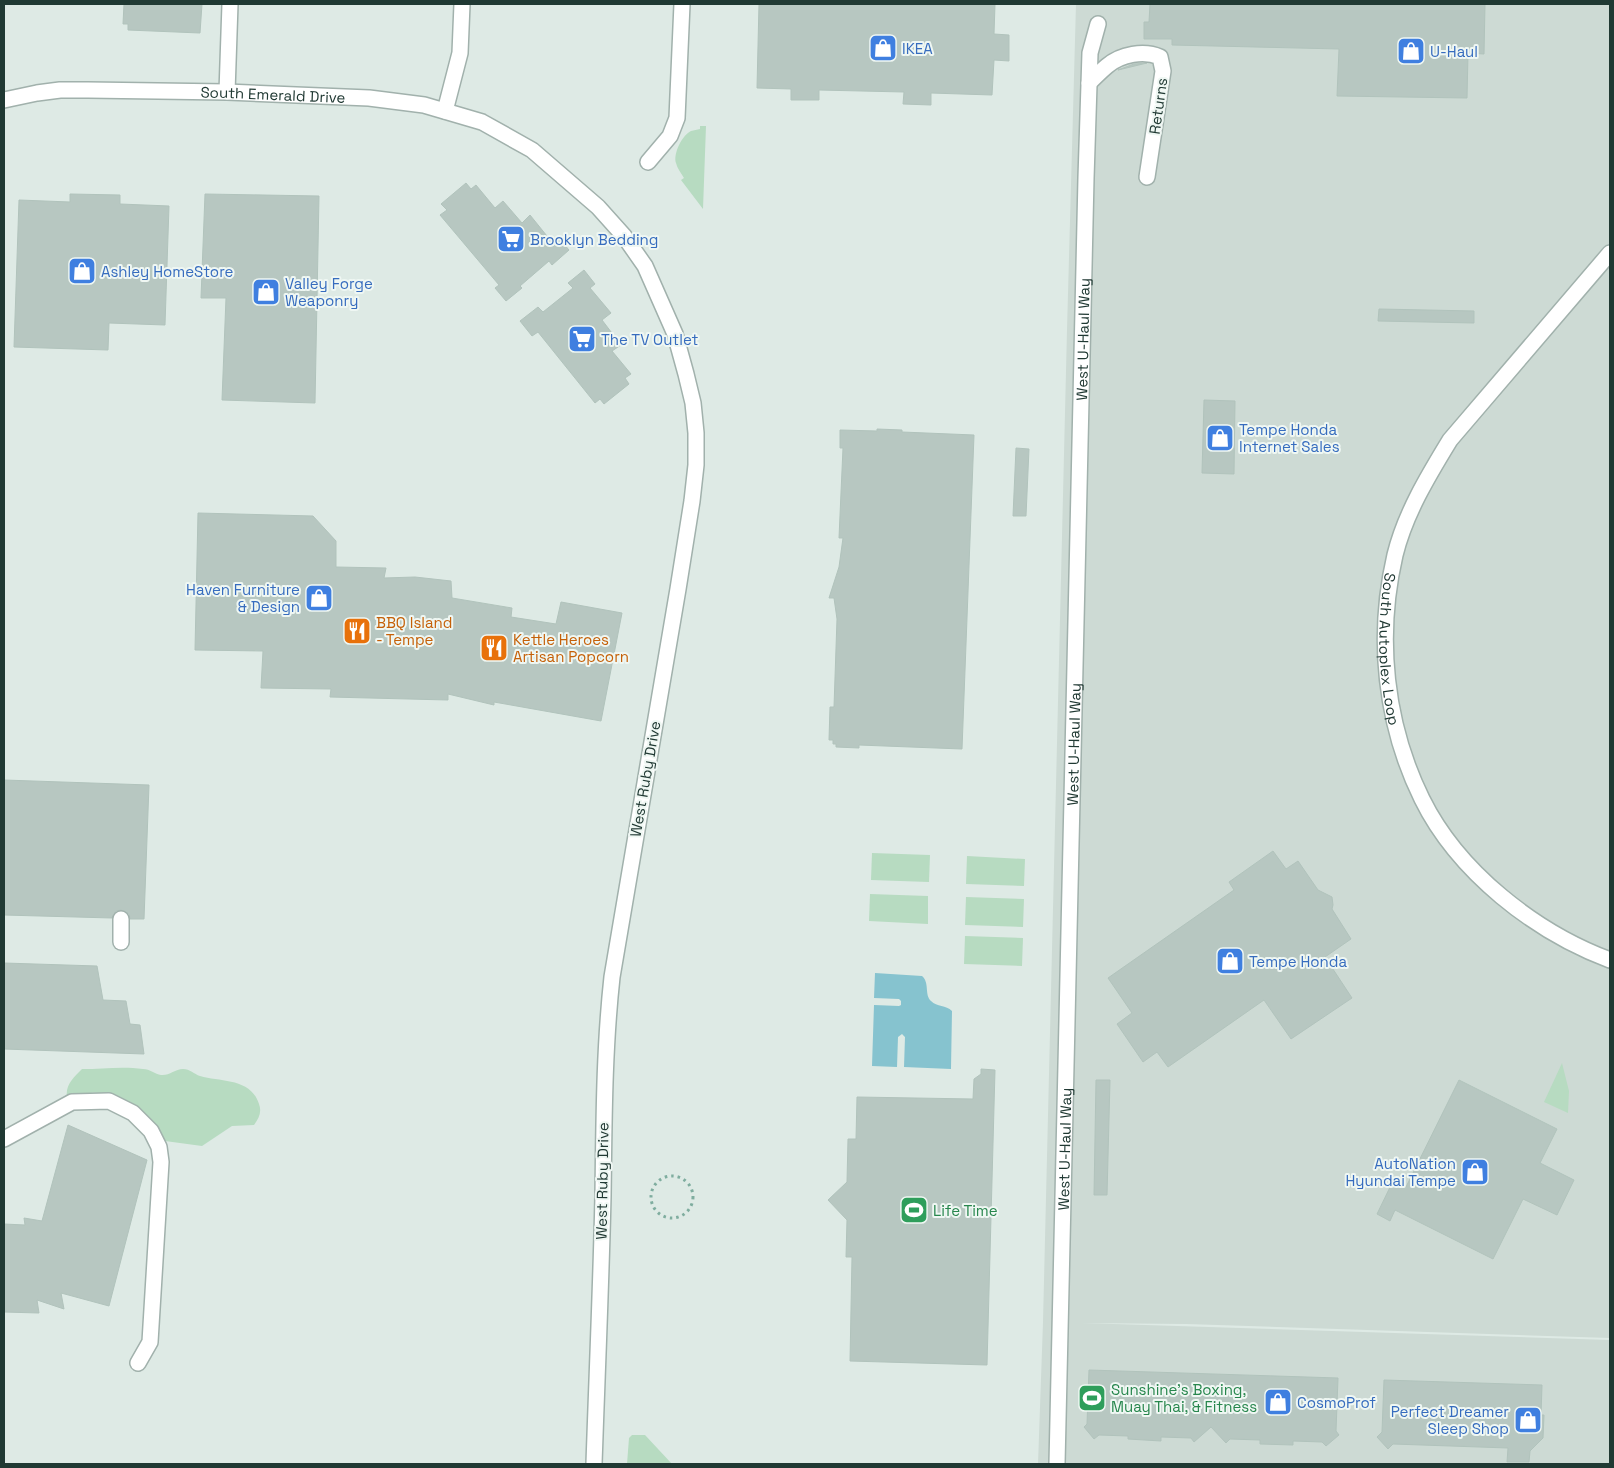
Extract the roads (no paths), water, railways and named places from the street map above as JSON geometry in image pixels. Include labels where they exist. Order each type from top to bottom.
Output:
[{"type":"street","points":[[228,92],[230,4]]},
{"type":"street","points":[[445,111],[460,53],[462,4]]},
{"type":"street","points":[[648,162],[670,136],[677,118],[682,4]]},
{"type":"street","name":"West U-Haul Way","points":[[1057,1464],[1089,83],[1091,44],[1098,24]]},
{"type":"street","name":"Returns","points":[[1089,83],[1108,64],[1124,57],[1141,53],[1160,57],[1163,71],[1147,177]]},
{"type":"street","name":"South Emerald Drive","points":[[4,100],[60,90],[228,92],[369,98],[424,105],[482,122],[532,150]]},
{"type":"street","name":"West Ruby Drive","points":[[532,150],[598,207],[624,236],[645,266],[675,334],[693,403],[696,433],[696,465],[692,501],[612,977],[607,1026],[594,1464]]},
{"type":"street","name":"South Autoplex Loop","points":[[1610,254],[1450,440],[1433,467],[1404,527],[1395,554],[1388,587],[1385,658],[1388,694],[1405,759],[1422,800],[1447,838],[1466,862],[1498,894],[1528,917],[1584,950],[1610,960]]},
{"type":"street","points":[[120,942],[121,919]]},
{"type":"street","points":[[4,1139],[72,1102],[109,1101],[133,1113],[151,1131],[159,1147],[161,1162],[150,1342],[138,1363]]},
{"type":"water","points":[[875,973],[922,976],[926,982],[931,1001],[952,1011],[951,1069],[904,1067],[905,1037],[902,1034],[898,1037],[897,1067],[872,1066],[874,1005],[901,1005],[899,999],[874,998]]},
{"type":"place","name":"IKEA","points":[[883,48]]},
{"type":"place","name":"U-Haul","points":[[1411,51]]},
{"type":"place","name":"Brooklyn Bedding","points":[[511,239]]},
{"type":"place","name":"Ashley HomeStore","points":[[82,271]]},
{"type":"place","name":"Valley Forge Weaponry","points":[[266,292]]},
{"type":"place","name":"The TV Outlet","points":[[582,339]]},
{"type":"place","name":"Tempe Honda Internet Sales","points":[[1220,438]]},
{"type":"place","name":"Haven Furniture & Design","points":[[319,598]]},
{"type":"place","name":"BBQ Island - Tempe","points":[[357,631]]},
{"type":"place","name":"Kettle Heroes Artisan Popcorn","points":[[494,648]]},
{"type":"place","name":"Tempe Honda","points":[[1230,961]]},
{"type":"place","name":"AutoNation Hyundai Tempe","points":[[1475,1172]]},
{"type":"place","name":"Life Time","points":[[914,1210]]},
{"type":"place","name":"Sunshine's Boxing, Muay Thai, & Fitness","points":[[1092,1398]]},
{"type":"place","name":"CosmoProf","points":[[1278,1402]]},
{"type":"place","name":"Perfect Dreamer Sleep Shop","points":[[1528,1420]]}]
